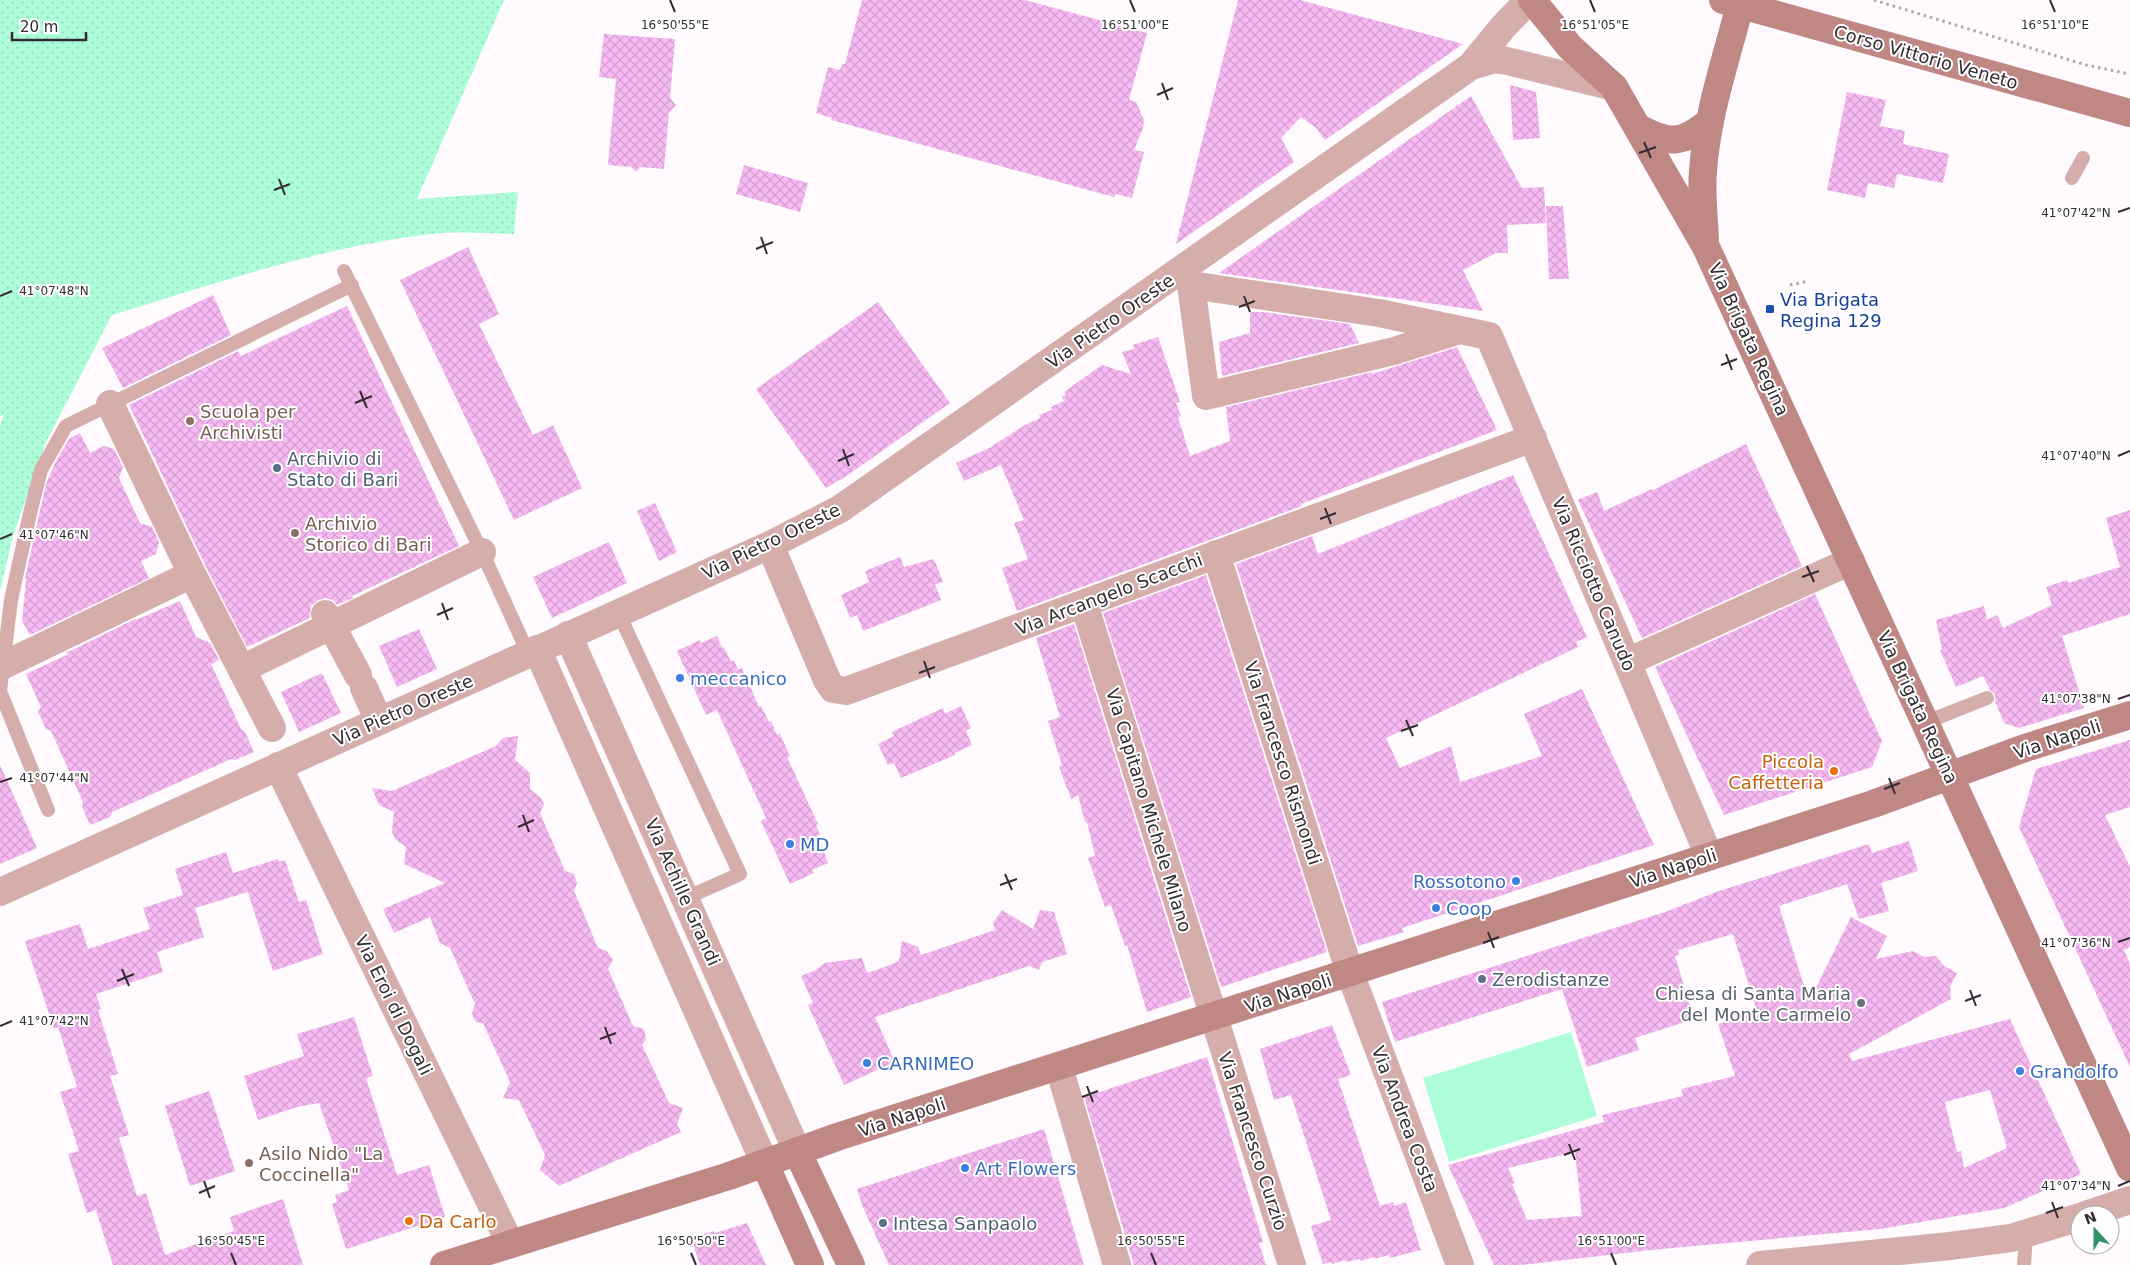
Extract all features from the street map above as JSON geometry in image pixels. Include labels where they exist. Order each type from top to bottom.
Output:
[{"type":"main road","name":"Via Brigata Regina","points":[[1530,0],[1570,47],[1614,87],[1706,247],[2130,1168]]},
{"type":"main road","name":"Corso Vittorio Veneto","points":[[1731,3],[2130,113]]},
{"type":"main road","points":[[1706,247],[1703,172],[1709,122],[1731,3]]},
{"type":"main road","points":[[1637,127],[1662,139],[1680,139],[1688,138],[1709,122]]},
{"type":"main road","name":"Via Napoli","points":[[444,1265],[765,1164],[798,1151],[1873,804],[2025,748],[2130,715]]},
{"type":"main road","points":[[798,1151],[850,1265]]},
{"type":"main road","points":[[765,1164],[806,1256]]},
{"type":"main road","points":[[806,1256],[807,1234],[814,1228],[824,1226],[837,1234]]},
{"type":"street","name":"Via Pietro Oreste","points":[[0,892],[770,545],[840,509],[1186,278],[1472,66],[1503,27],[1530,0]]},
{"type":"street","name":"Via Pietro Oreste","points":[[1472,66],[1496,59],[1503,60],[1614,87]]},
{"type":"street","points":[[1186,278],[1380,313],[1464,329],[1394,351],[1206,396],[1186,278]]},
{"type":"street","name":"Via Ricciotto Canudo","points":[[1464,329],[1489,336],[1710,856]]},
{"type":"street","points":[[110,404],[192,574],[272,728]]},
{"type":"street","name":"Via Arcangelo Scacchi","points":[[770,545],[828,680],[833,689],[846,691],[1532,438]]},
{"type":"street","points":[[242,669],[328,620],[482,552]]},
{"type":"street","name":"Via Francesco Rismondi","points":[[1216,554],[1350,972]]},
{"type":"street","points":[[1628,662],[1851,561]]},
{"type":"street","points":[[2,666],[99,621],[192,574]]},
{"type":"street","name":"Via Capitano Michele Milano","points":[[1084,604],[1214,1017]]},
{"type":"street","points":[[328,620],[361,682],[379,721]]},
{"type":"street","name":"Via Achille Grandi","points":[[568,635],[798,1151]]},
{"type":"street","name":"Via Achille Grandi","points":[[533,651],[765,1164]]},
{"type":"street","name":"Via Eroi di Dogali","points":[[278,766],[510,1244]]},
{"type":"street","name":"Via Andrea Costa","points":[[1350,972],[1460,1265]]},
{"type":"street","name":"Via Francesco Curzio","points":[[1214,1017],[1292,1265]]},
{"type":"street","points":[[1059,1067],[1117,1265]]},
{"type":"street","points":[[2115,1205],[2130,1200]]},
{"type":"street","points":[[1760,1265],[1950,1246],[2026,1234],[2070,1220]]},
{"type":"lane","points":[[2072,178],[2083,158]]},
{"type":"lane","points":[[344,271],[482,552],[533,651]]},
{"type":"lane","points":[[48,810],[0,690],[11,600],[41,470],[66,426],[352,285]]},
{"type":"lane","points":[[618,612],[740,874],[686,898]]},
{"type":"lane","points":[[1924,723],[1988,698]]},
{"type":"lane","points":[[2024,1265],[2026,1234]]},
{"type":"path","points":[[1874,0],[2086,65],[2130,74]]},
{"type":"path","points":[[1790,285],[1809,281]]},
{"type":"green space","points":[[0,0],[504,0],[417,199],[518,192],[514,234],[441,233],[350,248],[270,267],[112,315],[46,442],[13,536],[0,591],[0,426],[4,415],[0,416]]},
{"type":"green space","points":[[1571,1032],[1597,1116],[1449,1162],[1423,1078]]},
{"type":"building","points":[[862,0],[1025,0],[1147,33],[1129,100],[1136,102],[1144,120],[1143,128],[1134,150],[1144,152],[1132,198],[1115,194],[1114,197],[831,120],[832,118],[816,113],[828,67],[840,70],[842,64],[845,64]]},
{"type":"building","points":[[1238,0],[1300,0],[1463,44],[1325,140],[1316,128],[1301,117],[1281,138],[1294,162],[1176,244]]},
{"type":"building","points":[[604,34],[675,39],[670,98],[676,105],[669,112],[664,169],[640,167],[636,172],[631,167],[608,165],[616,79],[599,77]]},
{"type":"building","points":[[1510,85],[1536,92],[1540,138],[1513,140]]},
{"type":"building","points":[[1847,92],[1886,100],[1880,126],[1905,131],[1903,144],[1949,154],[1943,183],[1897,174],[1894,188],[1868,183],[1865,198],[1827,190]]},
{"type":"building","points":[[1471,96],[1522,188],[1544,187],[1546,223],[1507,225],[1508,253],[1496,253],[1463,270],[1483,311],[1219,273]]},
{"type":"building","points":[[744,165],[808,183],[800,212],[736,194]]},
{"type":"building","points":[[1546,206],[1563,206],[1569,279],[1549,279]]},
{"type":"building","points":[[468,247],[499,314],[479,324],[533,435],[553,425],[582,488],[514,520],[400,280]]},
{"type":"building","points":[[213,295],[231,335],[123,388],[102,348]]},
{"type":"building","points":[[878,302],[950,403],[848,475],[826,488],[756,389]]},
{"type":"building","name":"Archivio di Stato di Bari","points":[[347,306],[459,546],[352,596],[353,598],[337,605],[333,600],[326,598],[318,600],[311,606],[310,618],[247,647],[206,567],[129,405],[238,351],[241,356]]},
{"type":"building","points":[[1250,312],[1263,312],[1350,324],[1359,343],[1222,376],[1219,342],[1250,333]]},
{"type":"building","points":[[1158,337],[1180,402],[1176,403],[1181,416],[1178,417],[1190,456],[1230,441],[1226,407],[1372,372],[1372,374],[1457,347],[1497,430],[1301,504],[1302,506],[1017,611],[1002,568],[1028,559],[1014,523],[1024,520],[1001,465],[964,481],[956,463],[989,448],[1025,425],[1040,418],[1039,415],[1052,410],[1051,407],[1064,401],[1062,397],[1066,395],[1064,392],[1102,365],[1131,374],[1122,352],[1134,349],[1133,345]]},
{"type":"building","points":[[80,433],[90,453],[104,446],[114,449],[123,467],[119,478],[140,523],[152,527],[159,542],[156,554],[141,561],[149,578],[30,635],[22,621],[25,578],[46,484],[55,463],[69,439]]},
{"type":"building","points":[[1746,444],[1802,566],[1642,638],[1578,500],[1597,492],[1604,511],[1653,490]]},
{"type":"building","points":[[1513,475],[1587,637],[1576,642],[1578,647],[1386,738],[1400,768],[1451,746],[1460,782],[1542,756],[1524,714],[1582,689],[1654,845],[1402,928],[1404,932],[1358,946],[1236,564],[1312,536],[1318,554]]},
{"type":"building","points":[[655,503],[677,552],[659,561],[637,511]]},
{"type":"building","points":[[2130,510],[2130,614],[2062,636],[2084,708],[2019,728],[2004,723],[1995,701],[1995,694],[1990,690],[1983,676],[1956,687],[1940,650],[1942,649],[1936,620],[1984,606],[1987,620],[1997,615],[2003,628],[2052,605],[2046,587],[2067,580],[2068,583],[2120,567],[2106,518]]},
{"type":"building","points":[[609,542],[627,583],[552,618],[533,577]]},
{"type":"building","points":[[900,557],[904,567],[934,559],[943,582],[935,584],[941,600],[863,631],[857,615],[850,618],[841,595],[869,582],[865,571]]},
{"type":"building","points":[[1206,575],[1327,952],[1221,987],[1103,613]]},
{"type":"building","points":[[1815,594],[1882,741],[1872,767],[1724,815],[1655,667]]},
{"type":"building","points":[[180,601],[196,637],[210,643],[219,660],[211,664],[241,729],[245,732],[254,752],[235,760],[231,759],[112,812],[110,817],[90,825],[82,807],[83,802],[51,731],[46,729],[38,712],[41,707],[26,674],[69,654],[66,653],[137,618],[136,620]]},
{"type":"building","points":[[1074,624],[1191,997],[1147,1012],[1127,945],[1125,946],[1111,905],[1105,907],[1088,858],[1095,856],[1087,822],[1085,822],[1078,795],[1071,799],[1067,789],[1059,766],[1062,765],[1048,721],[1060,717],[1036,638]]},
{"type":"building","points":[[419,629],[437,669],[397,687],[379,646]]},
{"type":"building","points":[[717,636],[731,662],[734,660],[738,670],[742,668],[759,707],[761,706],[769,722],[771,721],[777,735],[780,734],[790,756],[787,757],[818,824],[816,825],[820,835],[818,836],[828,863],[812,870],[814,873],[790,884],[761,821],[766,818],[717,710],[706,715],[677,651],[700,640],[701,643]]},
{"type":"building","points":[[322,673],[341,713],[299,732],[281,692]]},
{"type":"building","points":[[961,706],[971,728],[966,731],[972,745],[955,753],[955,755],[901,778],[894,763],[888,765],[878,744],[894,736],[892,732],[943,708],[945,714]]},
{"type":"building","points":[[518,736],[515,760],[530,773],[530,789],[541,798],[544,804],[540,813],[565,871],[574,874],[577,883],[574,891],[598,948],[607,951],[613,960],[608,969],[633,1026],[644,1029],[646,1039],[642,1045],[669,1103],[683,1108],[677,1124],[681,1132],[559,1186],[540,1170],[545,1155],[519,1100],[503,1098],[510,1082],[483,1023],[476,1022],[473,1017],[472,1013],[475,1004],[450,948],[440,943],[430,917],[394,933],[383,909],[445,883],[404,864],[406,847],[395,839],[392,832],[394,812],[379,805],[372,788],[392,791],[496,746],[503,738]]},
{"type":"building","points":[[2130,740],[2130,807],[2105,815],[2130,867],[2130,947],[2124,950],[2130,964],[2130,1067],[2019,827],[2036,769]]},
{"type":"building","points":[[0,765],[37,848],[0,864]]},
{"type":"building","points":[[1909,841],[1918,871],[1881,883],[1889,911],[1859,919],[1847,884],[1779,906],[1809,1002],[1851,917],[1887,936],[1876,959],[1913,951],[1924,957],[1936,956],[1944,966],[1957,973],[1950,987],[1951,999],[1849,1054],[1852,1061],[2010,1019],[2081,1174],[2004,1208],[1880,1229],[1651,1250],[1521,1265],[1494,1265],[1448,1165],[1604,1122],[1602,1115],[1683,1096],[1681,1089],[1735,1076],[1718,1024],[1757,1011],[1733,934],[1678,950],[1679,955],[1675,956],[1694,1019],[1635,1038],[1639,1050],[1587,1067],[1562,989],[1395,1042],[1382,1002],[1665,912],[1719,891],[1869,844],[1872,853]],"holes":[[[1990,1090],[2007,1148],[1964,1168],[1961,1151],[1957,1152],[1945,1102]],[[1575,1152],[1582,1216],[1527,1220],[1512,1184],[1515,1183],[1508,1168]]]},
{"type":"building","points":[[226,852],[233,873],[278,859],[279,862],[285,860],[299,902],[306,900],[323,954],[273,971],[248,892],[195,908],[204,937],[157,952],[163,972],[96,994],[101,1009],[98,1010],[118,1074],[110,1076],[129,1135],[119,1138],[137,1196],[146,1193],[165,1255],[234,1231],[230,1217],[283,1199],[303,1265],[113,1265],[96,1210],[87,1213],[68,1154],[79,1151],[60,1092],[77,1087],[58,1027],[54,1029],[25,941],[80,924],[88,949],[150,929],[143,908],[183,895],[175,869]]},
{"type":"building","points":[[1002,910],[1033,929],[1040,910],[1054,912],[1067,954],[1042,962],[1039,970],[1029,966],[875,1017],[895,1062],[844,1085],[808,1005],[813,1003],[801,976],[816,970],[824,963],[862,958],[867,973],[899,961],[902,941],[918,947],[921,955],[995,930],[993,923]]},
{"type":"building","points":[[354,1017],[373,1076],[366,1078],[397,1175],[429,1165],[445,1217],[346,1249],[332,1204],[337,1202],[335,1195],[349,1190],[319,1103],[297,1107],[258,1120],[244,1076],[304,1056],[297,1034]]},
{"type":"building","points":[[1332,1025],[1351,1075],[1338,1079],[1380,1206],[1393,1202],[1394,1206],[1406,1202],[1421,1250],[1390,1258],[1389,1255],[1361,1261],[1360,1259],[1346,1262],[1345,1260],[1332,1264],[1331,1262],[1323,1264],[1311,1226],[1331,1220],[1291,1095],[1274,1100],[1260,1049]]},
{"type":"building","points":[[1207,1057],[1263,1242],[1259,1243],[1266,1265],[1134,1265],[1084,1097]]},
{"type":"building","points":[[209,1091],[235,1171],[190,1186],[165,1106]]},
{"type":"building","points":[[1044,1129],[1084,1265],[889,1265],[862,1205],[857,1189]]},
{"type":"building","points":[[747,1223],[766,1265],[700,1265],[691,1238]]},
{"type":"place","name":"Via Brigata Regina 129","points":[[1770,309]]},
{"type":"place","name":"Scuola per Archivisti","points":[[190,421]]},
{"type":"place","name":"Archivio di Stato di Bari","points":[[277,468]]},
{"type":"place","name":"Archivio Storico di Bari","points":[[295,533]]},
{"type":"place","name":"meccanico","points":[[680,678]]},
{"type":"place","name":"Piccola Caffetteria","points":[[1834,771]]},
{"type":"place","name":"MD","points":[[790,844]]},
{"type":"place","name":"Rossotono","points":[[1516,881]]},
{"type":"place","name":"Coop","points":[[1436,908]]},
{"type":"place","name":"Zerodistanze","points":[[1482,979]]},
{"type":"place","name":"Chiesa di Santa Maria del Monte Carmelo","points":[[1861,1003]]},
{"type":"place","name":"CARNIMEO","points":[[867,1063]]},
{"type":"place","name":"Grandolfo","points":[[2020,1071]]},
{"type":"place","name":"Asilo Nido \"La Coccinella\"","points":[[249,1163]]},
{"type":"place","name":"Art Flowers","points":[[965,1168]]},
{"type":"place","name":"Da Carlo","points":[[409,1221]]},
{"type":"place","name":"Intesa Sanpaolo","points":[[883,1223]]}]
